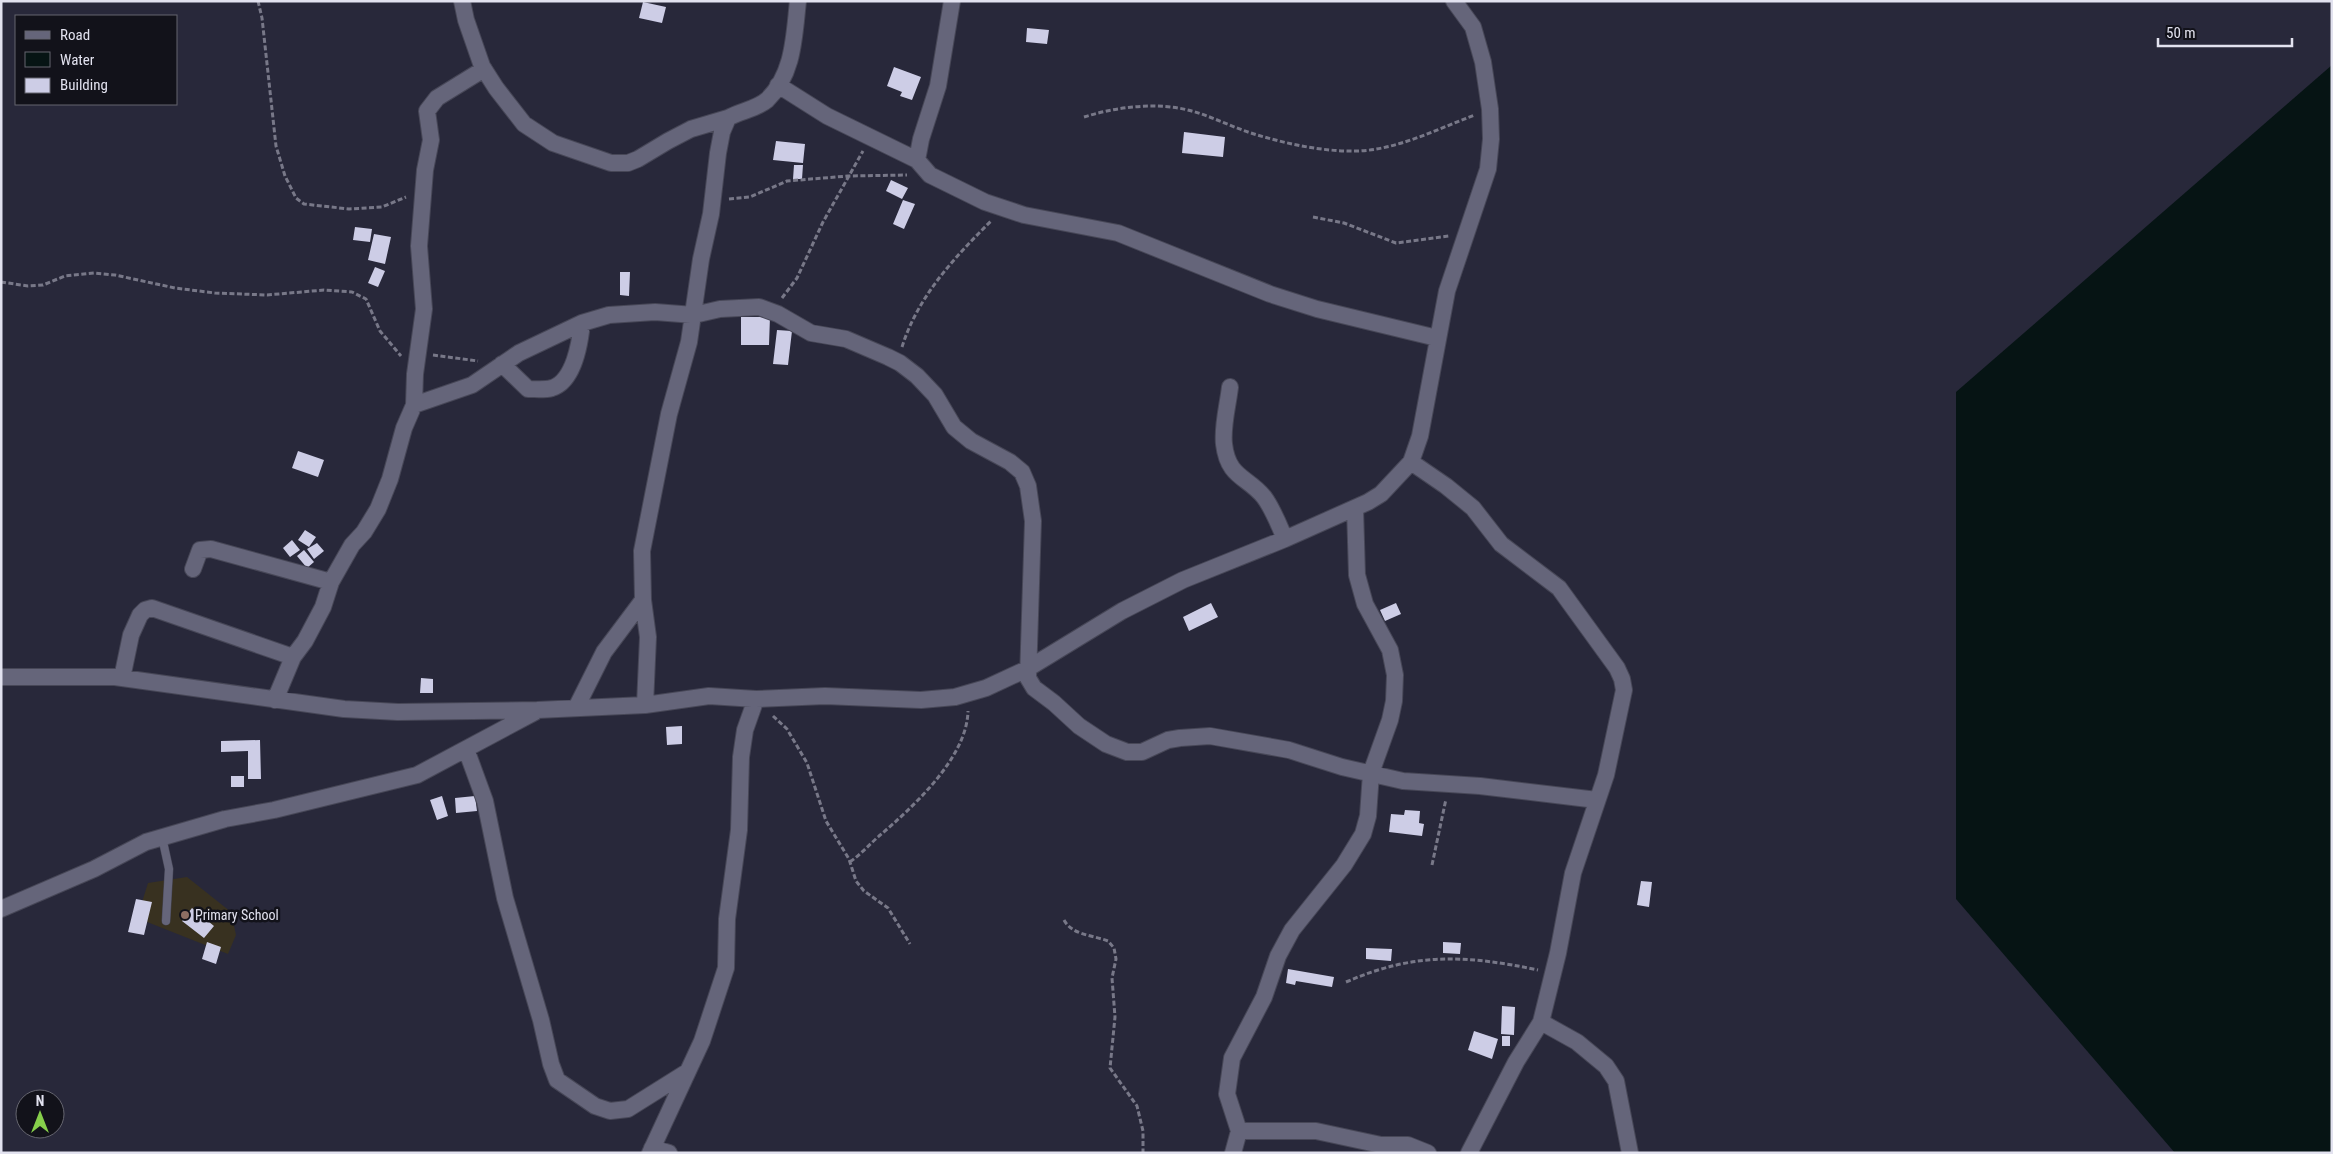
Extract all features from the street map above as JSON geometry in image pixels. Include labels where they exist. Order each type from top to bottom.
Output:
[{"type":"street","points":[[462,1],[466,20],[484,69],[524,124],[553,143],[611,163],[632,162],[691,129],[728,118],[766,100],[786,74],[792,55],[798,1]]},
{"type":"street","points":[[917,160],[921,139],[938,86],[952,1]]},
{"type":"street","points":[[1,676],[122,678],[275,700],[398,712],[537,710],[645,705],[709,696],[754,705],[824,696],[921,700],[955,697],[986,688],[1027,669],[1154,593],[1221,563],[1285,539],[1355,508],[1381,494],[1411,462],[1420,436],[1447,291],[1488,169],[1491,139],[1490,109],[1483,62],[1473,27],[1454,1]]},
{"type":"street","points":[[275,700],[293,657],[315,624],[331,582],[352,545],[364,532],[378,509],[390,479],[404,428],[414,405],[415,374],[424,309],[419,246],[424,195],[424,170],[430,140],[427,121],[428,108],[437,98],[484,69]]},
{"type":"street","points":[[778,85],[812,108],[869,138],[917,160],[930,175],[1002,208],[1118,233],[1270,294],[1317,309],[1437,338]]},
{"type":"street","points":[[645,705],[648,636],[643,600],[642,551],[669,414],[682,374],[694,316],[701,258],[713,202],[721,139],[728,118]]},
{"type":"street","points":[[414,405],[472,385],[518,353],[582,323],[609,315],[655,312],[694,316],[730,308],[749,307],[767,309],[811,333],[851,341],[900,363],[917,376],[935,396],[954,427],[971,441],[1010,462],[1022,472],[1028,486],[1033,521],[1027,669],[1029,681],[1037,691],[1054,703],[1079,726],[1118,749],[1142,752],[1168,740],[1189,736],[1210,736],[1289,750],[1342,767],[1403,781],[1597,800]]},
{"type":"street","points":[[500,366],[528,389],[553,388],[568,375],[581,336],[582,323]]},
{"type":"street","points":[[1230,387],[1224,442],[1231,468],[1240,478],[1257,489],[1266,500],[1285,539]]},
{"type":"street","points":[[1411,462],[1446,486],[1473,508],[1501,544],[1559,588],[1616,668],[1622,679],[1624,690],[1606,775],[1572,873],[1553,973],[1541,1022],[1516,1062],[1469,1153]]},
{"type":"street","points":[[1233,1153],[1239,1131],[1227,1094],[1232,1058],[1264,997],[1278,956],[1292,930],[1344,864],[1362,834],[1368,816],[1371,773],[1390,720],[1394,701],[1395,675],[1390,650],[1365,604],[1357,575],[1355,508]]},
{"type":"street","points":[[193,569],[200,550],[211,549],[331,582]]},
{"type":"street","points":[[576,708],[604,652],[643,600]]},
{"type":"street","points":[[122,678],[136,623],[145,610],[152,608],[293,657]]},
{"type":"street","points":[[669,1153],[651,1150],[708,1025],[726,968],[727,919],[739,830],[741,757],[745,730],[754,705]]},
{"type":"street","points":[[1,909],[70,880],[146,842],[225,818],[274,810],[417,775],[537,710]]},
{"type":"street","points":[[466,749],[485,801],[504,898],[541,1020],[551,1064],[558,1080],[595,1106],[610,1111],[628,1109],[687,1072]]},
{"type":"street","points":[[1541,1022],[1577,1042],[1606,1066],[1611,1073],[1616,1081],[1621,1101],[1623,1126],[1630,1153]]},
{"type":"street","points":[[1239,1131],[1301,1130],[1381,1145],[1389,1149],[1408,1145],[1428,1153]]},
{"type":"lane","points":[[162,837],[169,869],[166,921]]},
{"type":"path","points":[[258,1],[262,18],[276,146],[285,176],[299,202],[330,208],[368,208],[392,204],[407,197],[424,195]]},
{"type":"path","points":[[1084,116],[1126,108],[1178,108],[1200,113],[1253,133],[1309,148],[1358,151],[1392,146],[1490,109]]},
{"type":"path","points":[[767,309],[782,297],[797,278],[820,229],[869,138]]},
{"type":"path","points":[[713,202],[750,196],[787,181],[848,176],[930,175]]},
{"type":"path","points":[[900,363],[902,348],[912,318],[932,286],[1002,208]]},
{"type":"path","points":[[1313,217],[1344,223],[1396,243],[1468,233]]},
{"type":"path","points":[[1,282],[28,286],[43,285],[65,276],[94,273],[115,275],[175,288],[215,293],[267,295],[324,290],[352,292],[366,299],[380,331],[415,374]]},
{"type":"path","points":[[419,353],[482,361],[500,366]]},
{"type":"path","points":[[850,862],[919,801],[941,773],[963,734],[968,715],[968,693]]},
{"type":"path","points":[[754,705],[779,719],[787,729],[807,763],[826,821],[850,862],[860,887],[888,908],[910,944]]},
{"type":"path","points":[[1432,865],[1445,805],[1446,784]]},
{"type":"path","points":[[1064,920],[1074,932],[1108,941],[1116,952],[1112,978],[1115,1017],[1110,1068],[1136,1106],[1143,1131],[1143,1153]]},
{"type":"path","points":[[1346,982],[1373,971],[1437,958],[1456,958],[1499,963],[1553,973]]},
{"type":"shaded area","name":"Primary School","points":[[187,877],[231,912],[236,935],[228,954],[137,918],[148,883]]},
{"type":"water","points":[[2332,65],[2332,1153],[2175,1153],[1956,899],[1956,392]]},
{"type":"building","points":[[643,2],[666,7],[662,23],[639,18]]},
{"type":"building","points":[[1027,28],[1049,30],[1047,44],[1026,42]]},
{"type":"building","points":[[894,67],[921,77],[912,100],[900,96],[902,92],[887,86]]},
{"type":"building","points":[[1184,132],[1225,137],[1223,157],[1182,153]]},
{"type":"building","points":[[776,141],[805,144],[803,163],[773,160]]},
{"type":"building","points":[[794,165],[803,165],[802,179],[793,179]]},
{"type":"building","points":[[891,180],[908,188],[902,199],[886,191]]},
{"type":"building","points":[[903,200],[915,204],[904,229],[893,224]]},
{"type":"building","points":[[355,227],[372,229],[370,242],[353,240]]},
{"type":"building","points":[[374,234],[391,237],[385,264],[368,260]]},
{"type":"building","points":[[375,267],[385,271],[378,287],[368,283]]},
{"type":"building","points":[[620,272],[630,272],[629,296],[620,295]]},
{"type":"building","points":[[741,317],[770,317],[769,345],[741,345]]},
{"type":"building","points":[[777,330],[792,331],[788,365],[773,364]]},
{"type":"building","points":[[298,451],[324,460],[318,477],[292,468]]},
{"type":"building","points":[[305,530],[316,537],[309,547],[298,540]]},
{"type":"building","points":[[292,540],[300,550],[290,557],[283,548]]},
{"type":"building","points":[[317,543],[324,551],[314,559],[307,549]]},
{"type":"building","points":[[304,550],[314,562],[307,568],[297,556]]},
{"type":"building","points":[[1211,603],[1218,617],[1189,631],[1183,617]]},
{"type":"building","points":[[1396,603],[1401,614],[1385,621],[1380,610]]},
{"type":"building","points":[[421,678],[433,679],[433,693],[420,693]]},
{"type":"building","points":[[682,726],[682,744],[667,745],[666,727]]},
{"type":"building","points":[[260,740],[261,779],[248,779],[248,751],[221,752],[221,741]]},
{"type":"building","points":[[231,776],[244,776],[244,787],[231,787]]},
{"type":"building","points":[[442,796],[448,816],[437,820],[430,800]]},
{"type":"building","points":[[475,796],[477,811],[456,813],[455,798]]},
{"type":"building","points":[[1405,810],[1420,811],[1419,823],[1424,824],[1422,836],[1389,832],[1391,814],[1404,815]]},
{"type":"building","points":[[1641,881],[1652,882],[1649,907],[1637,905]]},
{"type":"building","points":[[136,899],[152,902],[144,935],[128,932]]},
{"type":"building","points":[[192,908],[214,926],[204,938],[182,921]]},
{"type":"building","points":[[207,942],[221,947],[216,964],[202,959]]},
{"type":"building","points":[[1443,942],[1461,943],[1460,954],[1443,953]]},
{"type":"building","points":[[1366,948],[1392,949],[1391,961],[1366,959]]},
{"type":"building","points":[[1288,969],[1334,977],[1332,987],[1296,981],[1295,985],[1286,983]]},
{"type":"building","points":[[1502,1006],[1515,1007],[1514,1035],[1501,1034]]},
{"type":"building","points":[[1474,1031],[1498,1039],[1492,1059],[1468,1050]]},
{"type":"building","points":[[1502,1036],[1510,1036],[1510,1046],[1502,1046]]},
{"type":"place","name":"Primary School","points":[[185,915]]}]
